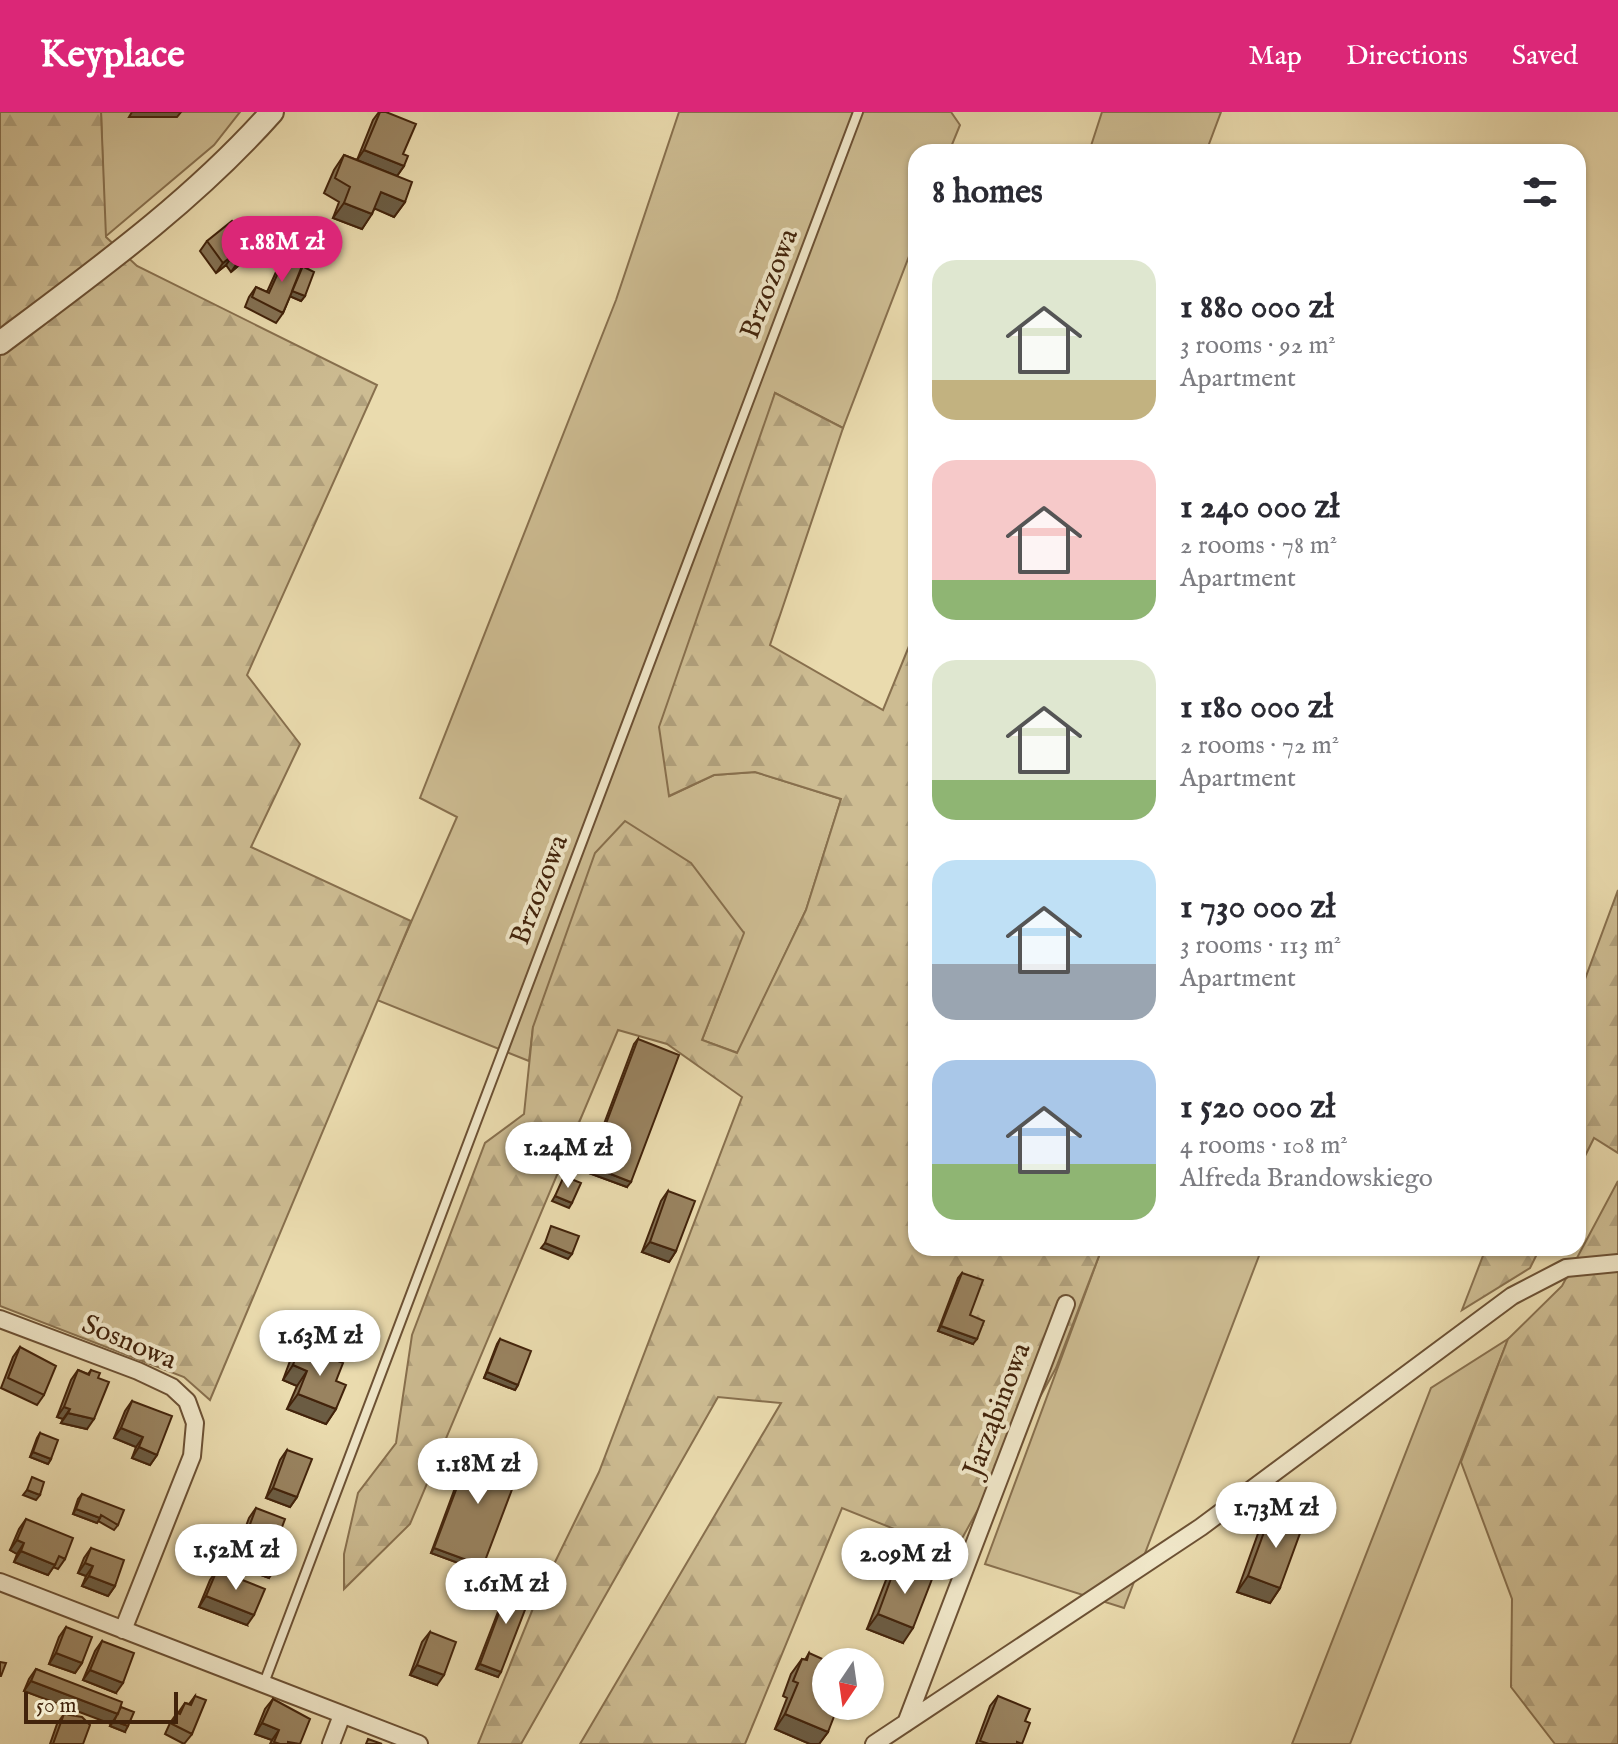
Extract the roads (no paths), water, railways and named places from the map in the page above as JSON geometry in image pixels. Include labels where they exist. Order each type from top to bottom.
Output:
[{"type":"street","points":[[0,343],[174,210],[235,154],[272,112]]},
{"type":"street","points":[[874,1744],[1201,1527],[1512,1296],[1566,1268],[1618,1263]]},
{"type":"street","name":"Jarząbinowa","points":[[906,1723],[1066,1304]]},
{"type":"street","name":"Sosnowa","points":[[0,1319],[138,1371],[172,1387],[187,1401],[195,1423],[192,1456],[123,1630]]},
{"type":"street","points":[[0,1582],[419,1744]]},
{"type":"street","points":[[331,1744],[342,1715]]},
{"type":"lane","name":"Brzozowa","points":[[263,1684],[858,112]]}]
